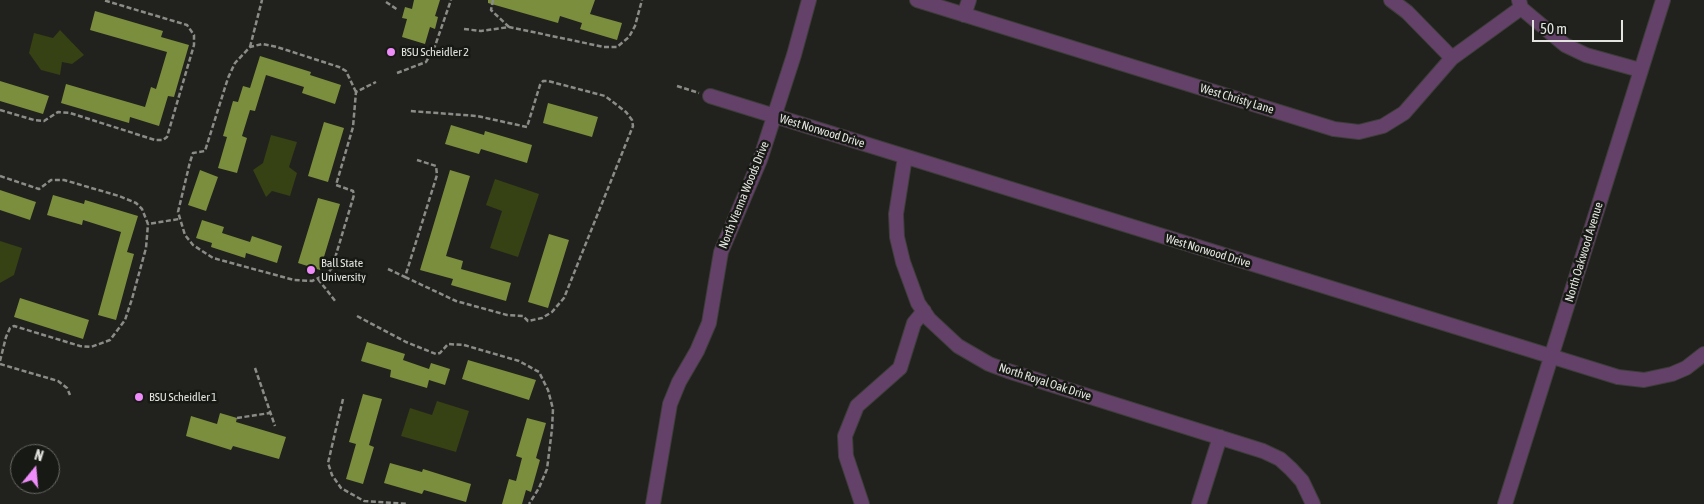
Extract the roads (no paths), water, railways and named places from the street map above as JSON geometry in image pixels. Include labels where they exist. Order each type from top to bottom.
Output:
[{"type":"street","name":"North Vienna Woods Drive","points":[[653,504],[670,404],[678,382],[697,351],[708,323],[721,252],[750,187],[774,116],[809,0]]},
{"type":"street","name":"West Christy Lane","points":[[917,0],[1325,126],[1347,131],[1372,130],[1404,113],[1452,58],[1520,4]]},
{"type":"street","points":[[964,15],[969,0]]},
{"type":"street","points":[[1391,0],[1407,12],[1452,58]]},
{"type":"street","name":"North Oakwood Avenue","points":[[1505,504],[1663,0]]},
{"type":"street","points":[[1520,4],[1565,45],[1586,54],[1640,70]]},
{"type":"street","name":"West Norwood Drive","points":[[710,96],[1618,377],[1644,380],[1672,374],[1686,368],[1704,354]]},
{"type":"street","name":"North Royal Oak Drive","points":[[905,157],[896,214],[896,231],[903,262],[918,302],[940,330],[958,346],[989,364],[1263,451],[1280,459],[1302,481],[1313,504]]},
{"type":"street","points":[[862,504],[846,456],[845,436],[847,428],[857,406],[900,368],[914,323],[924,311]]},
{"type":"street","points":[[1199,504],[1220,437]]},
{"type":"place","name":"BSU Scheidler 2","points":[[391,52]]},
{"type":"place","name":"Ball State University","points":[[311,270]]},
{"type":"place","name":"BSU Scheidler 1","points":[[139,397]]}]
